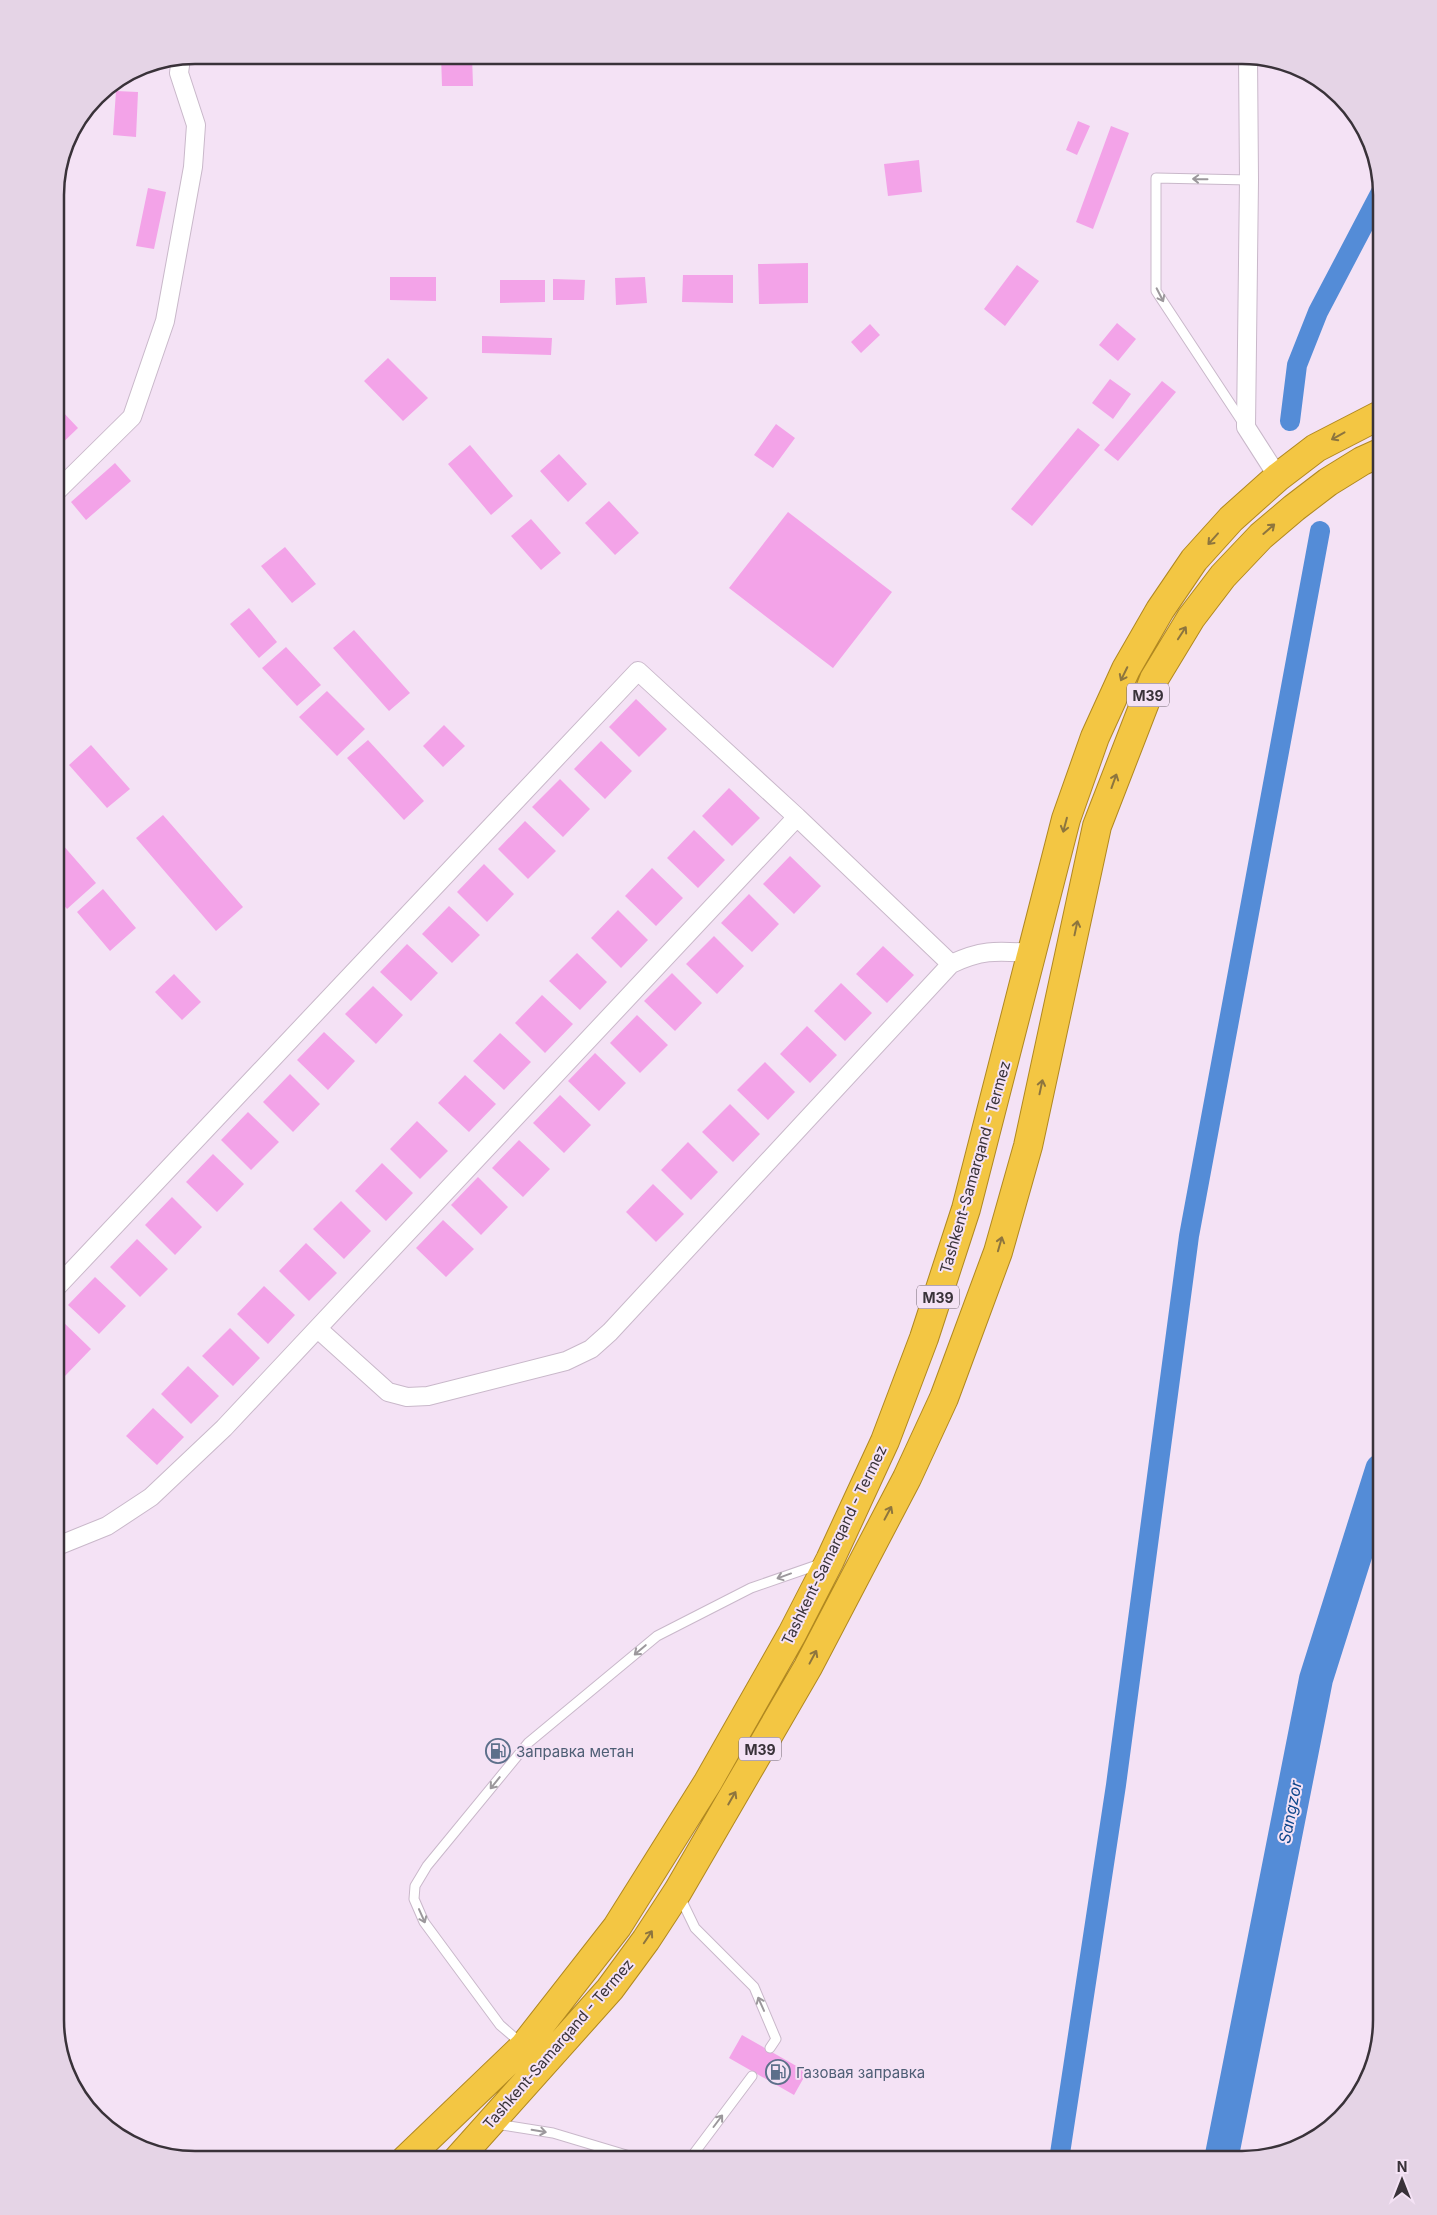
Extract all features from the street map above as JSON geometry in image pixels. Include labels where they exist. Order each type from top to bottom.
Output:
[{"type":"highway","name":"Tashkent-Samarqand - Termez","points":[[414,2151],[524,2046],[617,1927],[708,1782],[792,1634],[830,1560],[885,1441],[924,1338],[966,1209],[1066,819],[1095,737],[1126,668],[1160,610],[1194,560],[1231,519],[1278,477],[1316,448],[1373,419]]},
{"type":"highway","name":"Tashkent-Samarqand - Termez","points":[[465,2151],[610,1988],[646,1940],[678,1891],[808,1667],[907,1478],[944,1398],[996,1259],[1028,1146],[1097,826],[1154,679],[1191,618],[1223,576],[1261,536],[1328,482],[1373,456]]},
{"type":"highway","points":[[985,1139],[998,1130],[1009,1128],[1022,1137],[1028,1146]]},
{"type":"street","points":[[1248,64],[1249,180],[1246,427],[1278,477]]},
{"type":"street","points":[[64,484],[132,417],[165,321],[193,168],[196,125],[179,73],[180,65]]},
{"type":"street","points":[[64,1279],[638,671],[798,817],[951,964]]},
{"type":"street","points":[[64,1543],[107,1526],[151,1497],[224,1428],[798,817]]},
{"type":"street","points":[[318,1329],[388,1392],[407,1397],[428,1396],[566,1361],[591,1349],[610,1332],[951,964],[975,953],[1000,951],[1032,953]]},
{"type":"lane","points":[[1246,427],[1156,291],[1156,178],[1249,180]]},
{"type":"lane","points":[[524,2046],[500,2025],[424,1922],[414,1899],[414,1892],[415,1886],[427,1866],[528,1743],[657,1636],[751,1588],[830,1560]]},
{"type":"lane","points":[[678,1891],[695,1928],[754,1987],[776,2039],[770,2048]]},
{"type":"lane","points":[[696,2151],[752,2076]]},
{"type":"lane","points":[[491,2123],[552,2133],[613,2151]]},
{"type":"building","points":[[441,64],[472,64],[473,86],[442,86]]},
{"type":"building","points":[[116,91],[138,92],[136,137],[113,135]]},
{"type":"building","points":[[1078,121],[1090,126],[1077,155],[1066,150]]},
{"type":"building","points":[[1111,126],[1129,133],[1093,229],[1076,222]]},
{"type":"building","points":[[919,160],[922,192],[888,196],[884,164]]},
{"type":"building","points":[[148,188],[166,192],[154,249],[136,246]]},
{"type":"building","points":[[808,263],[808,303],[759,304],[758,264]]},
{"type":"building","points":[[1017,265],[1039,281],[1005,326],[984,309]]},
{"type":"building","points":[[683,275],[733,275],[733,303],[682,302]]},
{"type":"building","points":[[390,277],[436,277],[436,301],[390,300]]},
{"type":"building","points":[[645,277],[647,303],[616,305],[615,278]]},
{"type":"building","points":[[553,279],[585,280],[584,300],[553,300]]},
{"type":"building","points":[[500,280],[545,280],[545,302],[500,303]]},
{"type":"building","points":[[1117,323],[1136,339],[1118,361],[1099,345]]},
{"type":"building","points":[[870,324],[880,335],[861,353],[851,342]]},
{"type":"building","points":[[482,336],[552,338],[551,355],[482,353]]},
{"type":"building","points":[[388,358],[428,398],[403,421],[364,381]]},
{"type":"building","points":[[1110,379],[1131,394],[1113,419],[1092,403]]},
{"type":"building","points":[[1162,381],[1176,392],[1118,461],[1104,450]]},
{"type":"building","points":[[64,413],[78,428],[64,441]]},
{"type":"building","points":[[776,424],[795,438],[773,468],[754,455]]},
{"type":"building","points":[[1078,428],[1100,445],[1032,526],[1011,509]]},
{"type":"building","points":[[470,445],[513,496],[491,515],[448,464]]},
{"type":"building","points":[[559,454],[587,484],[568,502],[540,471]]},
{"type":"building","points":[[115,463],[131,481],[86,520],[71,502]]},
{"type":"building","points":[[609,501],[639,533],[615,555],[585,523]]},
{"type":"building","points":[[788,512],[892,592],[833,668],[729,588]]},
{"type":"building","points":[[531,519],[561,553],[541,570],[511,536]]},
{"type":"building","points":[[285,547],[316,584],[292,603],[261,566]]},
{"type":"building","points":[[249,608],[277,642],[259,658],[230,624]]},
{"type":"building","points":[[354,630],[410,693],[389,711],[333,648]]},
{"type":"building","points":[[286,647],[321,685],[297,706],[262,668]]},
{"type":"building","points":[[327,691],[365,729],[337,756],[299,717]]},
{"type":"building","points":[[636,699],[667,729],[639,757],[609,727]]},
{"type":"building","points":[[444,725],[465,746],[443,767],[423,746]]},
{"type":"building","points":[[368,740],[424,801],[404,820],[347,758]]},
{"type":"building","points":[[601,741],[632,771],[605,799],[574,769]]},
{"type":"building","points":[[91,745],[130,789],[107,808],[69,765]]},
{"type":"building","points":[[560,779],[590,809],[563,837],[532,807]]},
{"type":"building","points":[[729,788],[760,818],[732,846],[702,816]]},
{"type":"building","points":[[163,815],[243,907],[216,931],[136,838]]},
{"type":"building","points":[[525,821],[556,851],[528,879],[498,849]]},
{"type":"building","points":[[694,830],[725,860],[698,888],[667,858]]},
{"type":"building","points":[[64,846],[96,883],[67,909],[64,906]]},
{"type":"building","points":[[790,856],[821,886],[794,914],[763,884]]},
{"type":"building","points":[[484,864],[514,894],[487,922],[457,892]]},
{"type":"building","points":[[652,868],[683,898],[656,926],[625,896]]},
{"type":"building","points":[[103,889],[136,928],[110,951],[77,912]]},
{"type":"building","points":[[749,894],[779,924],[752,952],[721,923]]},
{"type":"building","points":[[449,906],[480,935],[452,963],[422,934]]},
{"type":"building","points":[[618,910],[648,940],[621,968],[591,938]]},
{"type":"building","points":[[714,936],[744,966],[717,994],[686,964]]},
{"type":"building","points":[[407,944],[438,973],[411,1001],[380,972]]},
{"type":"building","points":[[883,946],[914,975],[887,1003],[856,974]]},
{"type":"building","points":[[577,953],[607,982],[580,1010],[549,981]]},
{"type":"building","points":[[672,973],[702,1003],[675,1031],[644,1001]]},
{"type":"building","points":[[174,974],[201,1002],[182,1020],[155,992]]},
{"type":"building","points":[[841,983],[872,1013],[845,1041],[814,1011]]},
{"type":"building","points":[[373,986],[403,1015],[376,1044],[345,1014]]},
{"type":"building","points":[[542,995],[573,1024],[545,1053],[515,1023]]},
{"type":"building","points":[[637,1015],[668,1045],[640,1073],[610,1043]]},
{"type":"building","points":[[807,1026],[837,1055],[810,1083],[780,1054]]},
{"type":"building","points":[[324,1032],[355,1061],[328,1090],[297,1060]]},
{"type":"building","points":[[500,1033],[531,1062],[504,1090],[473,1061]]},
{"type":"building","points":[[595,1053],[626,1083],[599,1111],[568,1081]]},
{"type":"building","points":[[765,1062],[795,1092],[768,1120],[737,1090]]},
{"type":"building","points":[[290,1074],[320,1104],[293,1132],[263,1102]]},
{"type":"building","points":[[465,1075],[496,1104],[469,1132],[438,1103]]},
{"type":"building","points":[[560,1095],[591,1125],[564,1153],[533,1123]]},
{"type":"building","points":[[730,1104],[760,1134],[733,1162],[702,1132]]},
{"type":"building","points":[[248,1112],[279,1142],[251,1170],[221,1140]]},
{"type":"building","points":[[417,1121],[448,1151],[420,1179],[390,1149]]},
{"type":"building","points":[[519,1140],[550,1169],[523,1197],[492,1168]]},
{"type":"building","points":[[688,1142],[718,1172],[691,1200],[661,1170]]},
{"type":"building","points":[[213,1154],[244,1184],[217,1212],[186,1182]]},
{"type":"building","points":[[382,1163],[413,1193],[386,1221],[355,1191]]},
{"type":"building","points":[[478,1177],[508,1207],[481,1235],[451,1205]]},
{"type":"building","points":[[653,1184],[684,1214],[656,1242],[626,1212]]},
{"type":"building","points":[[172,1197],[202,1227],[175,1255],[145,1225]]},
{"type":"building","points":[[341,1201],[371,1231],[344,1259],[313,1229]]},
{"type":"building","points":[[443,1220],[474,1249],[446,1277],[416,1248]]},
{"type":"building","points":[[137,1239],[168,1269],[140,1297],[110,1267]]},
{"type":"building","points":[[306,1243],[337,1273],[309,1301],[279,1271]]},
{"type":"building","points":[[95,1277],[126,1306],[99,1334],[68,1305]]},
{"type":"building","points":[[264,1286],[295,1315],[268,1344],[237,1314]]},
{"type":"building","points":[[64,1323],[91,1349],[64,1377]]},
{"type":"building","points":[[230,1328],[260,1358],[233,1386],[202,1356]]},
{"type":"building","points":[[188,1366],[219,1396],[191,1424],[161,1394]]},
{"type":"building","points":[[153,1408],[184,1437],[157,1465],[126,1436]]},
{"type":"building","points":[[742,2035],[807,2072],[794,2095],[729,2058]]},
{"type":"waterway","points":[[1290,421],[1297,365],[1318,312],[1373,207]]},
{"type":"waterway","points":[[1060,2151],[1116,1785],[1189,1236],[1320,531]]},
{"type":"waterway","name":"Sangzor","points":[[1223,2151],[1316,1679],[1373,1498]]},
{"type":"place","name":"Заправка метан","points":[[498,1751]]},
{"type":"place","name":"Газовая заправка","points":[[778,2072]]}]
